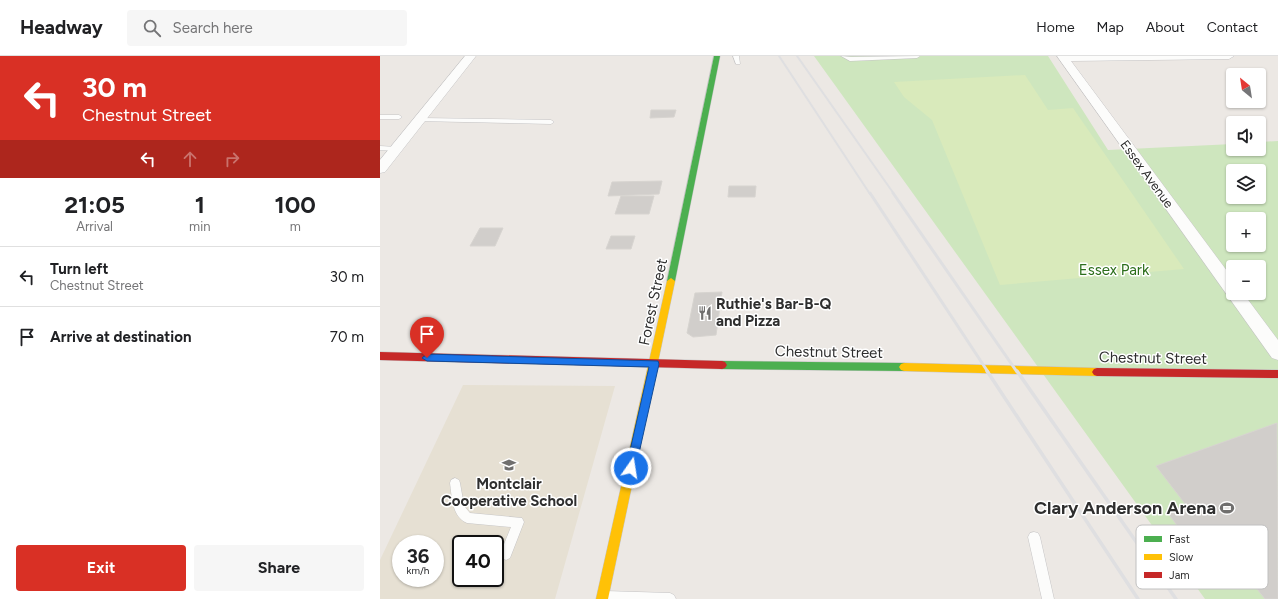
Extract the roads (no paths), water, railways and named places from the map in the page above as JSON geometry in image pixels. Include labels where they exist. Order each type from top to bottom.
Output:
[{"type":"street","points":[[380,169],[471,56]]},
{"type":"street","name":"Forest Street","points":[[602,598],[654,364],[717,56]]},
{"type":"street","points":[[1063,57],[1229,56]]},
{"type":"street","name":"Essex Avenue","points":[[1063,57],[1226,281]]},
{"type":"street","name":"Essex Avenue","points":[[1240,300],[1278,353]]},
{"type":"street","name":"Chestnut Street","points":[[380,356],[654,364],[938,367],[1060,371],[1278,374]]},
{"type":"lane","points":[[736,56],[738,63]]},
{"type":"lane","points":[[844,56],[850,59],[917,56]]},
{"type":"lane","points":[[380,117],[399,117]]},
{"type":"lane","points":[[420,120],[551,122]]},
{"type":"lane","points":[[380,148],[396,149]]},
{"type":"lane","points":[[455,483],[459,508],[467,518],[518,522],[506,554]]},
{"type":"lane","points":[[1034,537],[1048,599]]},
{"type":"lane","points":[[602,598],[670,599]]},
{"type":"railway","points":[[779,56],[870,194]]},
{"type":"railway","points":[[797,56],[894,194]]},
{"type":"railway","points":[[870,193],[988,372]]},
{"type":"railway","points":[[893,193],[1017,372]]},
{"type":"railway","points":[[987,371],[1138,599]]},
{"type":"railway","points":[[1017,371],[1136,542]]},
{"type":"railway","points":[[1169,589],[1176,599]]},
{"type":"place","name":"Ruthie's Bar-B-Q and Pizza","points":[[705,313]]},
{"type":"place","name":"Montclair Cooperative School","points":[[509,465]]},
{"type":"place","name":"Clary Anderson Arena","points":[[1227,508]]},
{"type":"park label","name":"Essex Park","points":[[1114,270]]}]
